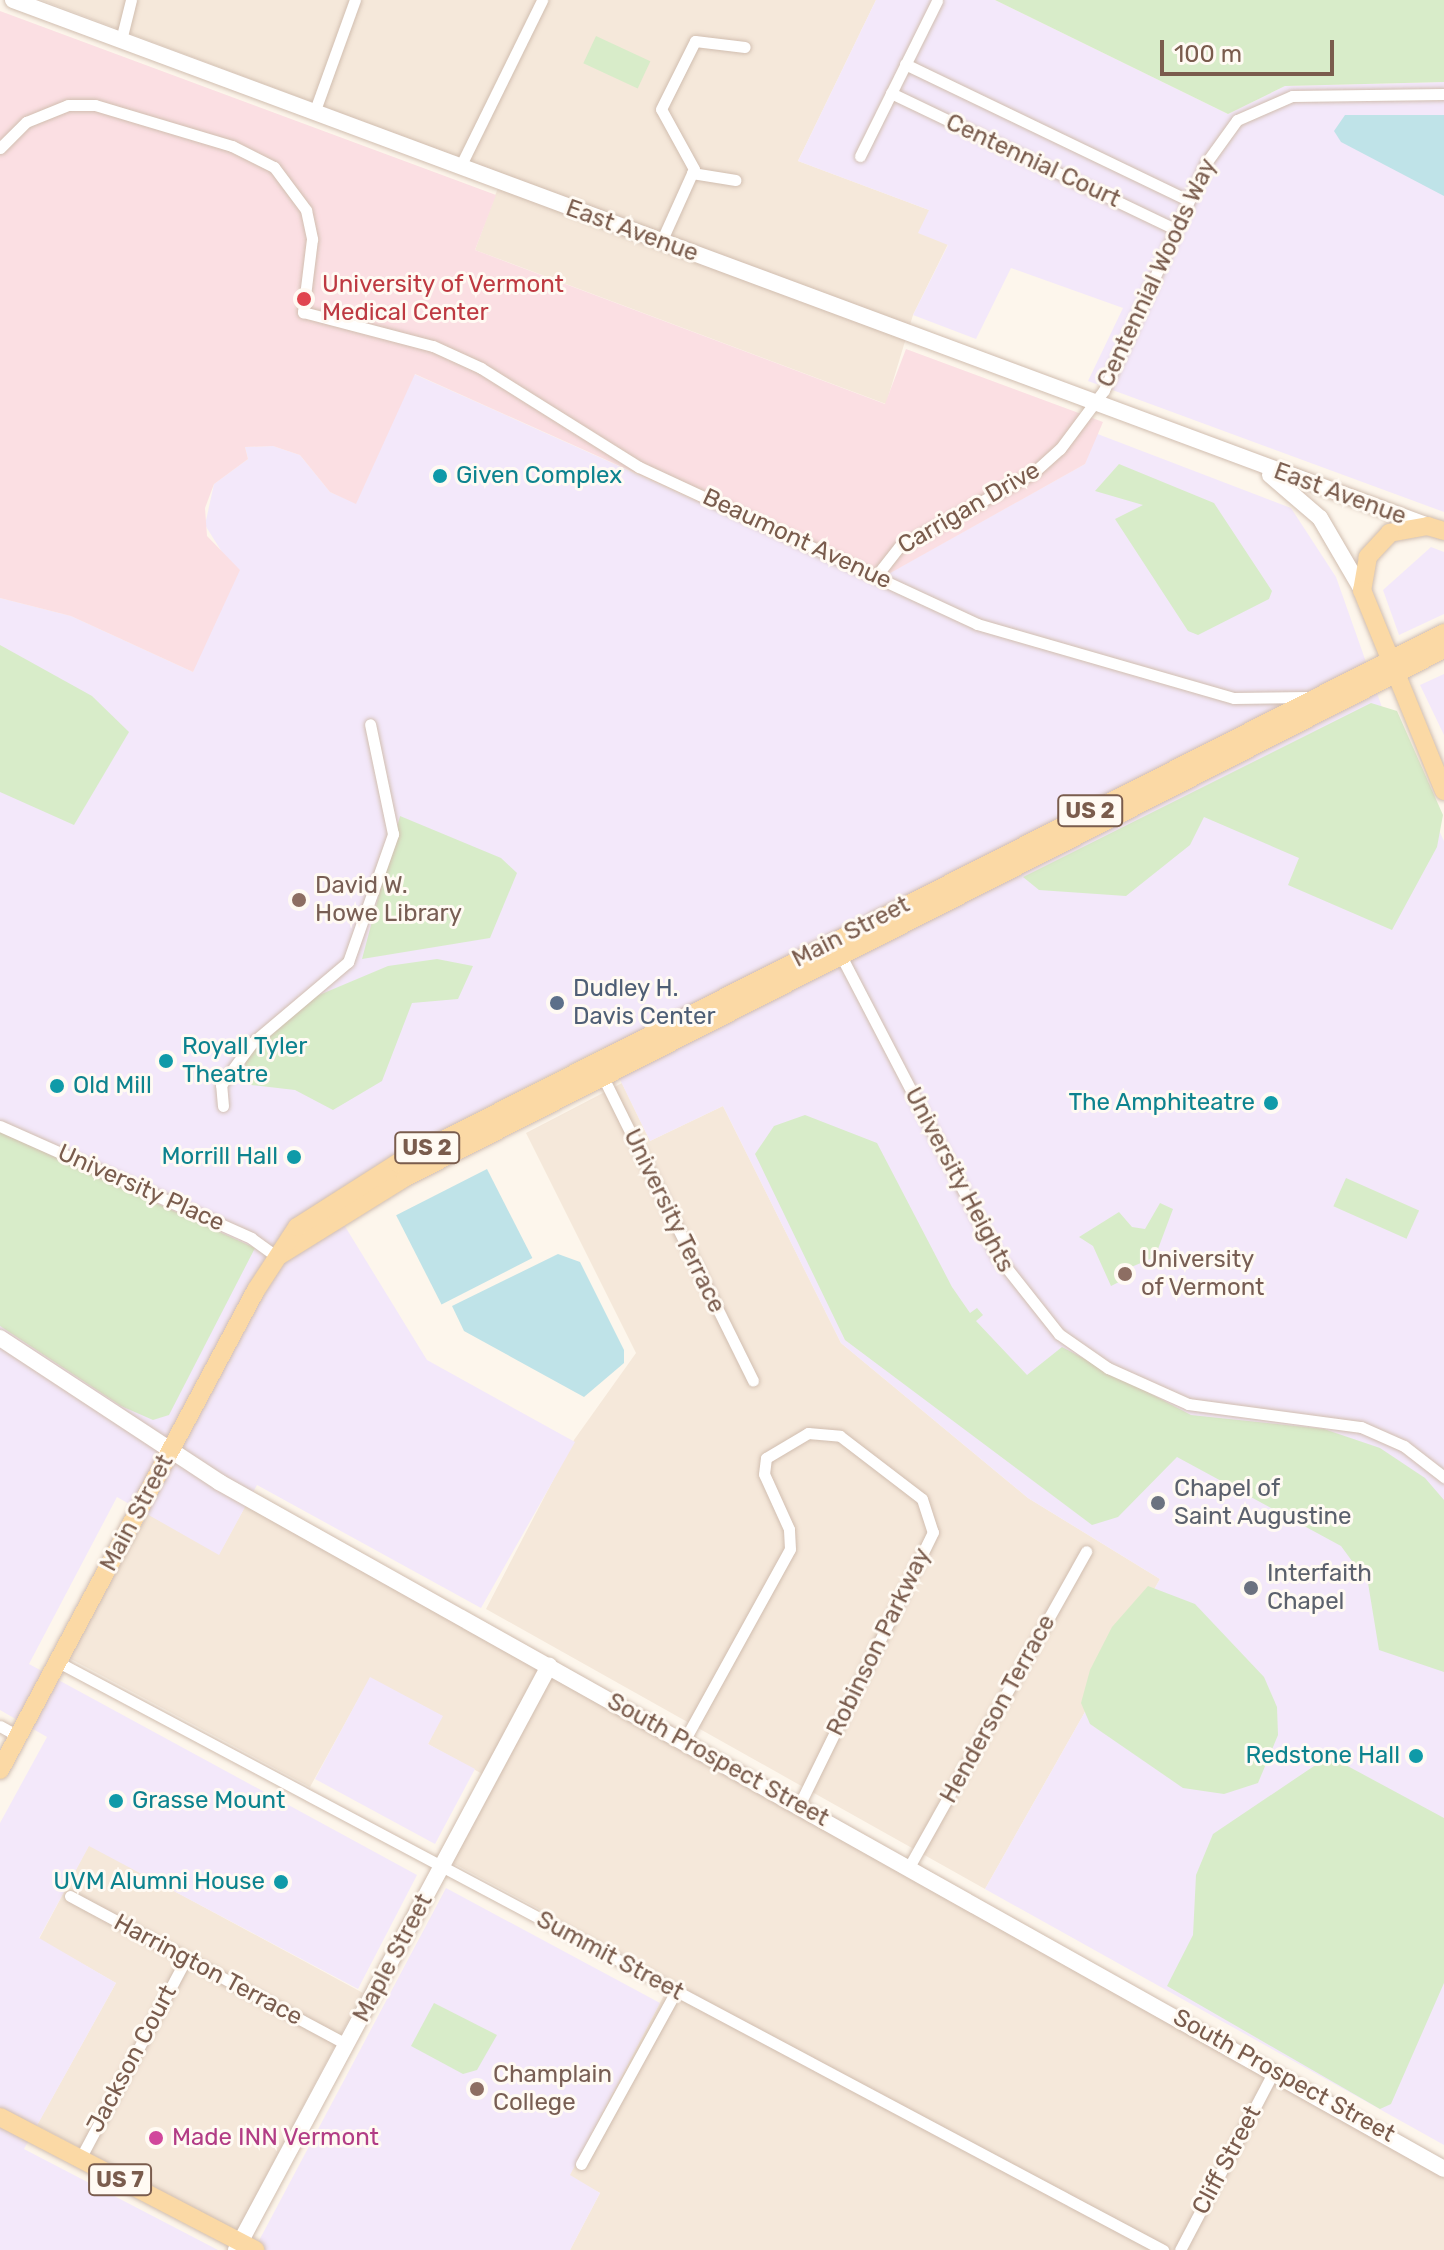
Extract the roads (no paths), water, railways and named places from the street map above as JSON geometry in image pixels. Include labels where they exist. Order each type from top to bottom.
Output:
[{"type":"main road","name":"East Avenue","points":[[1436,528],[1404,527],[1377,544],[1362,590],[1388,668],[1444,791]]},
{"type":"main road","name":"Main Street","points":[[0,1770],[277,1257],[406,1177],[599,1069],[1388,668],[1444,633]]},
{"type":"main road","name":"Main Street","points":[[837,948],[1314,696],[1444,649]]},
{"type":"main road","name":"US 7","points":[[0,2117],[244,2247]]},
{"type":"street","name":"East Avenue","points":[[13,0],[1094,405],[1436,528]]},
{"type":"street","points":[[121,40],[131,0]]},
{"type":"street","points":[[314,113],[355,0]]},
{"type":"street","points":[[460,167],[542,0]]},
{"type":"street","points":[[860,156],[937,1]]},
{"type":"street","points":[[661,242],[692,173],[689,154],[661,109],[695,41],[745,47]]},
{"type":"street","name":"Centennial Court","points":[[905,64],[1188,200]]},
{"type":"street","name":"Centennial Court","points":[[891,93],[1175,229]]},
{"type":"street","name":"Centennial Woods Way","points":[[1094,405],[1188,200],[1226,131],[1272,100],[1444,94]]},
{"type":"street","name":"Beaumont Avenue","points":[[0,148],[48,110],[95,105],[259,158],[286,179],[308,217],[303,312],[469,363],[639,467],[1027,642],[1234,698],[1314,696]]},
{"type":"street","points":[[692,173],[735,180]]},
{"type":"street","name":"Carrigan Drive","points":[[877,575],[899,547],[1044,465],[1094,405]]},
{"type":"street","name":"East Avenue","points":[[1252,463],[1320,518],[1362,590]]},
{"type":"street","points":[[223,1106],[221,1085],[252,1043],[348,962],[393,834],[370,724]]},
{"type":"street","name":"University Heights","points":[[837,948],[998,1257],[1059,1334],[1116,1373],[1188,1404],[1361,1427],[1404,1446],[1444,1477]]},
{"type":"street","name":"University Terrace","points":[[599,1069],[753,1380]]},
{"type":"street","name":"University Place","points":[[0,1126],[251,1238],[277,1257]]},
{"type":"street","name":"South Prospect Street","points":[[0,1338],[170,1452],[1444,2169]]},
{"type":"street","name":"Robinson Parkway","points":[[684,1741],[790,1549],[789,1529],[764,1474],[766,1458],[808,1433],[840,1436],[922,1499],[933,1532],[799,1805]]},
{"type":"street","name":"Henderson Terrace","points":[[909,1867],[1086,1551]]},
{"type":"street","name":"Summit Street","points":[[58,1662],[1163,2250]]},
{"type":"street","name":"Maple Street","points":[[244,2247],[346,2044],[549,1666]]},
{"type":"street","points":[[0,1726],[18,1736]]},
{"type":"street","name":"Harrington Terrace","points":[[70,1896],[346,2044]]},
{"type":"street","name":"Jackson Court","points":[[80,2159],[186,1959]]},
{"type":"street","points":[[581,2164],[676,1991]]},
{"type":"street","name":"Cliff Street","points":[[1180,2250],[1274,2071]]},
{"type":"water","points":[[1345,115],[1444,115],[1444,196],[1341,142],[1334,131]]},
{"type":"water","points":[[487,1169],[532,1258],[442,1304],[396,1215]]},
{"type":"water","points":[[558,1254],[580,1262],[624,1350],[624,1363],[584,1397],[464,1331],[452,1306]]},
{"type":"place","name":"University of Vermont Medical Center","points":[[304,299]]},
{"type":"place","name":"Given Complex","points":[[440,476]]},
{"type":"place","name":"David W. Howe Library","points":[[299,900]]},
{"type":"place","name":"Dudley H. Davis Center","points":[[557,1003]]},
{"type":"place","name":"Royall Tyler Theatre","points":[[166,1061]]},
{"type":"place","name":"Old Mill","points":[[57,1086]]},
{"type":"place","name":"The Amphiteatre","points":[[1271,1103]]},
{"type":"place","name":"Morrill Hall","points":[[294,1157]]},
{"type":"place","name":"University of Vermont","points":[[1125,1274]]},
{"type":"place","name":"Chapel of Saint Augustine","points":[[1158,1503]]},
{"type":"place","name":"Interfaith Chapel","points":[[1251,1588]]},
{"type":"place","name":"Redstone Hall","points":[[1416,1756]]},
{"type":"place","name":"Grasse Mount","points":[[116,1801]]},
{"type":"place","name":"UVM Alumni House","points":[[281,1882]]},
{"type":"place","name":"Champlain College","points":[[477,2089]]},
{"type":"place","name":"Made INN Vermont","points":[[156,2138]]}]
